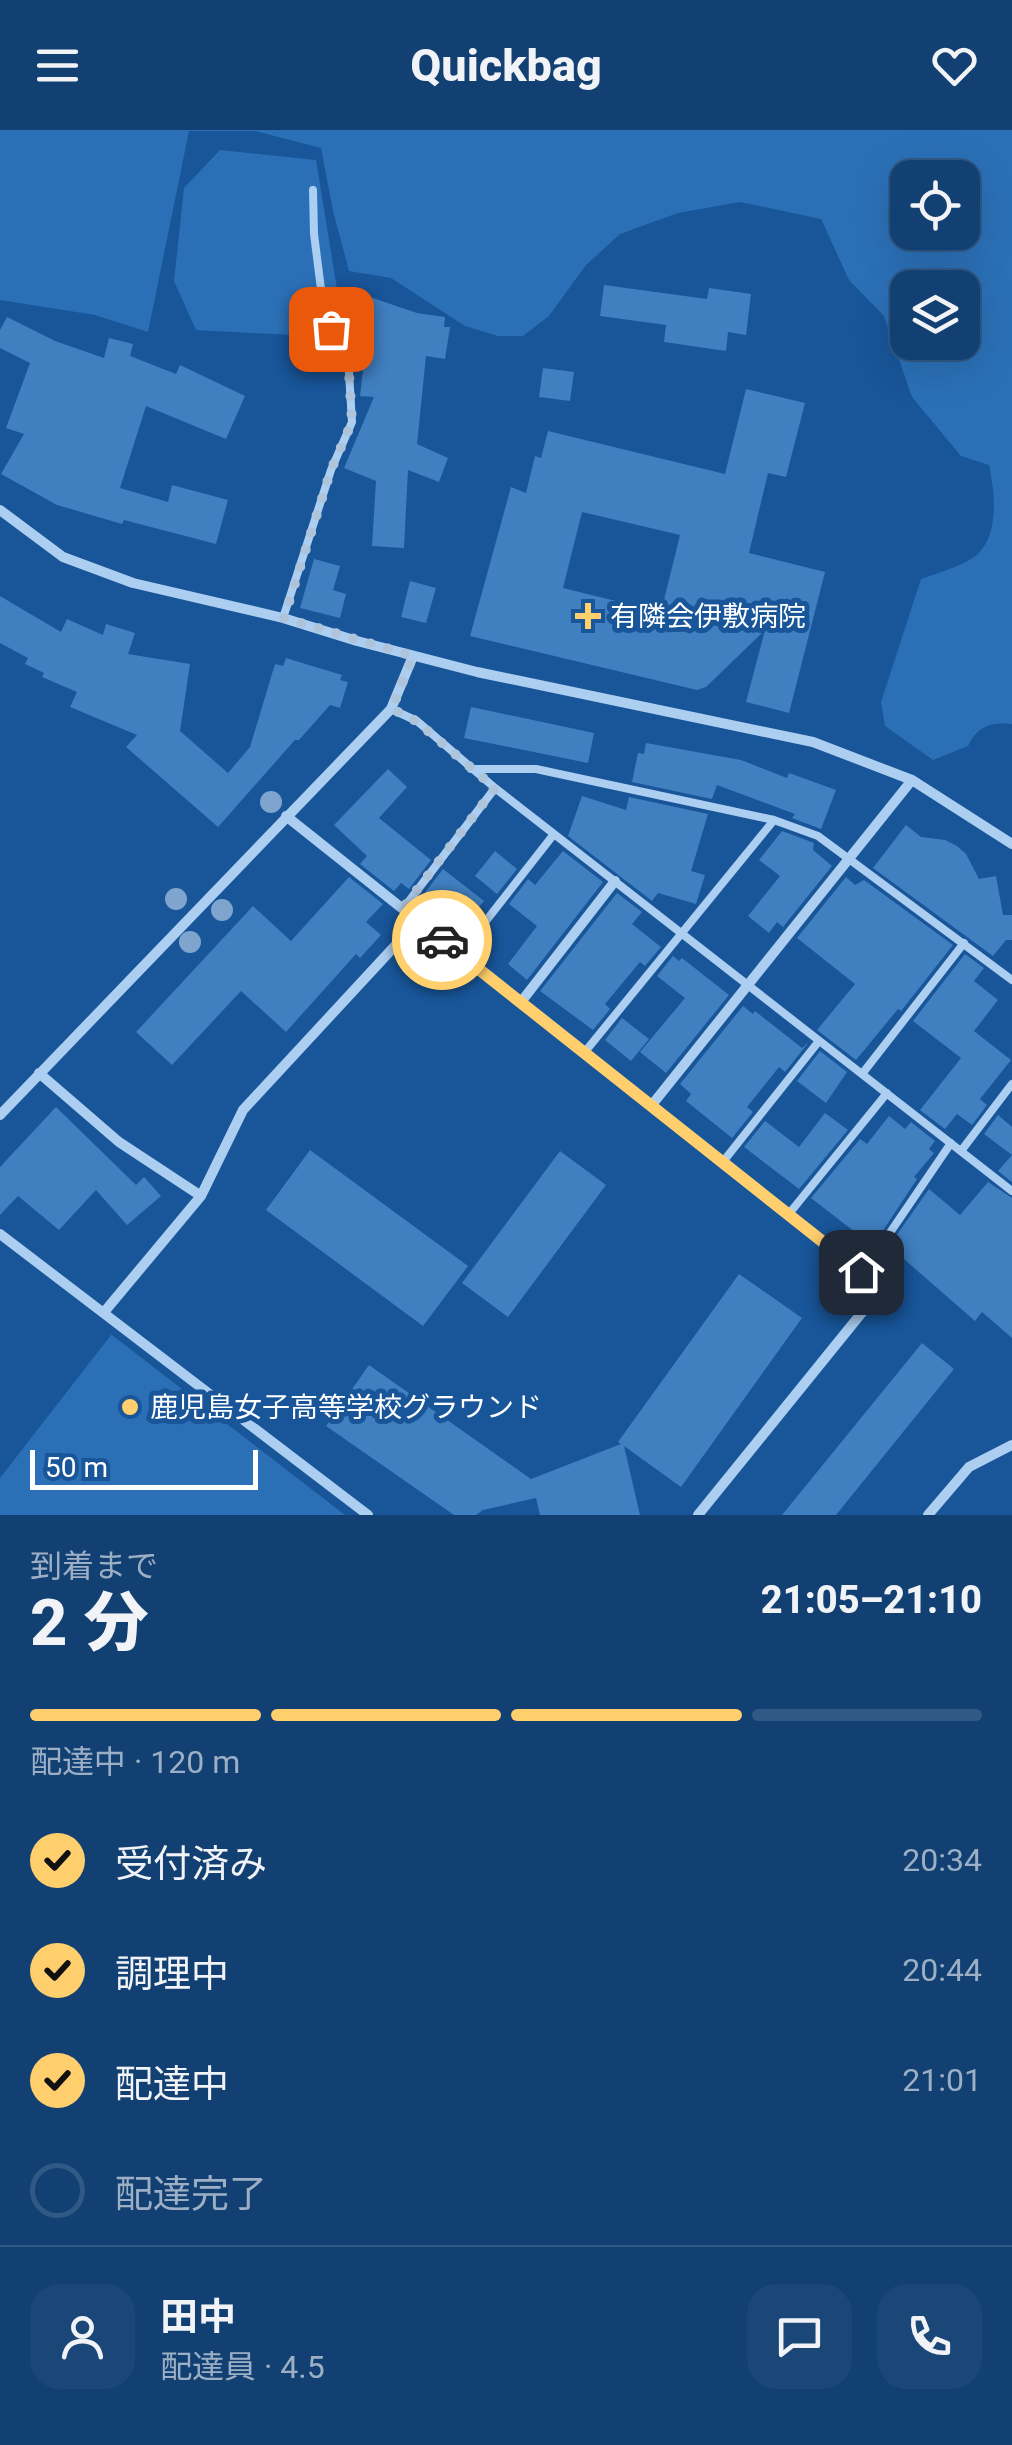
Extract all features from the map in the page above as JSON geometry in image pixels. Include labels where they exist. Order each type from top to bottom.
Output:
[{"type":"street","points":[[0,510],[63,557],[133,583],[284,618],[476,672],[813,742],[912,780],[1012,844]]},
{"type":"street","points":[[0,1115],[392,709],[413,656]]},
{"type":"street","points":[[651,1106],[912,780]]},
{"type":"street","points":[[286,816],[880,1289],[698,1515]]},
{"type":"street","points":[[521,1002],[615,881]]},
{"type":"street","points":[[104,1311],[200,1196],[243,1110],[418,921]]},
{"type":"street","points":[[39,1073],[119,1142],[200,1196]]},
{"type":"street","points":[[0,1234],[368,1515]]},
{"type":"street","points":[[928,1515],[969,1467],[1012,1445]]},
{"type":"lane","points":[[284,618],[331,470],[352,422],[348,356],[331,329],[322,289],[313,190]]},
{"type":"lane","points":[[392,709],[416,721],[470,769],[1012,1191]]},
{"type":"lane","points":[[470,769],[536,769],[774,820],[818,836],[1012,980]]},
{"type":"lane","points":[[403,908],[495,788]]},
{"type":"lane","points":[[584,1053],[774,820]]},
{"type":"lane","points":[[460,954],[554,834]]},
{"type":"lane","points":[[862,1074],[964,943]]},
{"type":"lane","points":[[722,1163],[819,1041]]},
{"type":"lane","points":[[960,1151],[1012,1084]]},
{"type":"lane","points":[[788,1215],[887,1093]]},
{"type":"lane","points":[[885,1240],[951,1143]]},
{"type":"shaded area","points":[[0,130],[1012,130],[1012,724],[985,727],[968,746],[933,760],[885,726],[881,702],[921,579],[974,557],[992,527],[989,465],[961,456],[912,397],[899,360],[980,360],[980,270],[890,270],[890,333],[884,316],[849,280],[821,219],[740,202],[678,213],[620,234],[586,265],[549,316],[523,336],[498,336],[465,326],[391,278],[349,271],[321,148],[255,131],[189,131],[148,332],[95,315],[0,300]]},
{"type":"shaded area","points":[[220,150],[316,160],[337,289],[292,335],[196,330],[174,281],[184,188]]},
{"type":"shaded area","name":"鹿児島女子高等学校グラウンド","points":[[111,1335],[345,1515],[0,1515],[0,1478]]},
{"type":"building","points":[[604,285],[707,299],[709,288],[751,294],[746,335],[728,332],[726,351],[664,342],[666,325],[600,316]]},
{"type":"building","points":[[330,294],[361,294],[417,313],[445,317],[444,327],[450,327],[445,359],[426,356],[417,444],[448,458],[439,482],[408,470],[404,548],[372,546],[376,481],[344,468],[374,397],[360,396],[367,334],[352,330],[333,305]]},
{"type":"building","points":[[7,317],[55,341],[104,358],[109,338],[133,344],[130,356],[176,374],[180,365],[245,396],[226,439],[146,406],[120,488],[168,502],[172,485],[228,500],[216,544],[57,505],[1,474],[24,434],[6,428],[30,363],[0,348],[0,330]]},
{"type":"building","points":[[543,368],[574,372],[570,401],[539,397]]},
{"type":"building","points":[[746,389],[805,403],[786,477],[768,473],[749,553],[825,572],[789,713],[746,702],[765,630],[706,687],[697,690],[470,636],[511,487],[526,493],[535,456],[541,458],[548,431],[725,474]],"holes":[[[582,512],[680,535],[661,612],[563,588]]]},
{"type":"building","points":[[314,559],[340,566],[333,590],[346,594],[340,618],[300,608]]},
{"type":"building","points":[[410,581],[436,588],[426,623],[401,617]]},
{"type":"building","points":[[0,596],[61,632],[67,619],[103,635],[106,624],[135,633],[128,654],[190,664],[180,731],[228,773],[250,747],[275,664],[283,666],[286,658],[342,675],[340,680],[348,682],[340,708],[330,705],[218,827],[126,747],[137,735],[70,707],[77,692],[42,677],[44,673],[25,664],[28,658],[0,643]]},
{"type":"building","points":[[471,707],[594,733],[588,763],[464,738]]},
{"type":"building","points":[[646,743],[741,760],[787,778],[789,773],[836,790],[821,829],[792,818],[795,814],[717,785],[712,799],[632,782],[638,753],[644,754]]},
{"type":"building","points":[[388,769],[407,787],[379,818],[431,860],[409,889],[401,883],[394,891],[360,864],[367,856],[334,825]]},
{"type":"building","points":[[582,796],[626,810],[629,797],[708,814],[691,871],[705,875],[696,904],[658,893],[652,901],[568,836]]},
{"type":"building","points":[[906,825],[921,837],[957,846],[966,854],[979,879],[996,876],[1003,915],[1012,915],[1012,940],[1006,940],[993,956],[873,868]]},
{"type":"building","points":[[782,831],[814,843],[813,850],[832,866],[783,927],[777,922],[769,933],[748,916],[780,876],[759,860]]},
{"type":"building","points":[[495,851],[517,869],[497,894],[475,876]]},
{"type":"building","points":[[563,851],[603,882],[527,980],[508,964],[537,926],[509,904],[528,879],[535,885]]},
{"type":"building","points":[[443,869],[484,901],[460,931],[420,899]]},
{"type":"building","points":[[349,877],[383,904],[366,922],[381,935],[360,958],[356,954],[286,1032],[241,991],[172,1065],[136,1032],[253,906],[291,941]]},
{"type":"building","points":[[846,877],[855,885],[864,880],[953,945],[856,1060],[817,1030],[855,984],[797,938]]},
{"type":"building","points":[[617,893],[642,912],[632,924],[661,947],[645,966],[640,962],[605,1004],[610,1009],[593,1030],[540,991]]},
{"type":"building","points":[[965,954],[984,968],[974,981],[998,1000],[974,1031],[1011,1060],[980,1099],[987,1105],[972,1125],[957,1114],[945,1129],[920,1110],[961,1058],[913,1021]]},
{"type":"building","points":[[673,956],[679,961],[682,958],[729,995],[666,1073],[640,1052],[685,998],[657,976]]},
{"type":"building","points":[[743,1006],[802,1048],[809,1042],[785,1072],[779,1067],[747,1107],[753,1112],[732,1138],[686,1101],[691,1094],[680,1084]]},
{"type":"building","points":[[622,1018],[649,1039],[631,1061],[605,1040]]},
{"type":"building","points":[[820,1051],[847,1072],[826,1103],[797,1081]]},
{"type":"building","points":[[56,1107],[136,1185],[144,1177],[161,1196],[127,1225],[96,1190],[59,1230],[18,1196],[0,1215],[0,1167]]},
{"type":"building","points":[[825,1113],[848,1130],[799,1189],[744,1147],[765,1121],[799,1147]]},
{"type":"building","points":[[998,1115],[1012,1127],[1012,1155],[984,1134]]},
{"type":"building","points":[[889,1116],[905,1129],[911,1122],[935,1141],[929,1149],[934,1153],[914,1177],[917,1179],[878,1238],[871,1231],[864,1239],[811,1198],[860,1139],[867,1144]]},
{"type":"building","points":[[310,1150],[468,1266],[423,1326],[266,1210]]},
{"type":"building","points":[[560,1151],[606,1185],[508,1317],[462,1283]]},
{"type":"building","points":[[1012,1155],[1012,1182],[998,1171]]},
{"type":"building","points":[[988,1182],[1012,1198],[1012,1338],[982,1312],[975,1321],[889,1246],[929,1189],[960,1215]]},
{"type":"building","points":[[739,1274],[802,1318],[681,1487],[624,1446],[640,1515],[540,1515],[536,1498],[476,1515],[454,1515],[326,1426],[369,1365],[531,1479],[621,1444],[618,1442]]},
{"type":"building","points":[[922,1343],[954,1369],[836,1515],[782,1515]]},
{"type":"way so far","points":[[331,329],[348,356],[352,422],[331,470],[284,618],[413,656],[392,709],[416,721],[495,788],[403,908],[442,940]]},
{"type":"place","name":"有隣会伊敷病院","points":[[588,616]]},
{"type":"place","name":"鹿児島女子高等学校グラウンド","points":[[130,1407]]},
{"type":"route","points":[[442,940],[861,1272]]}]
